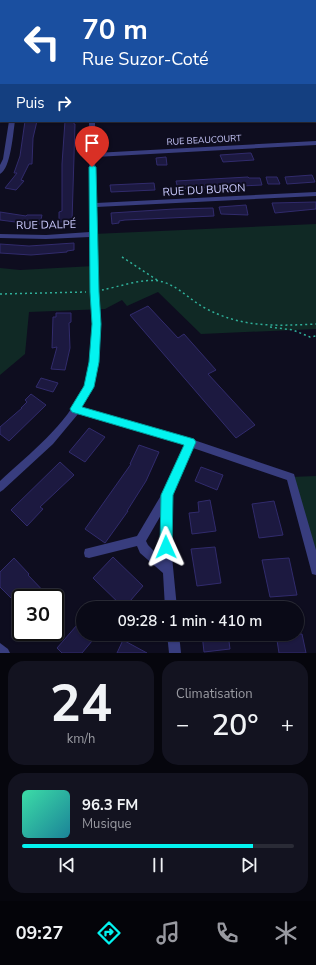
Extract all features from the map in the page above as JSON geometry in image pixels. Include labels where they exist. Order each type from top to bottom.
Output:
[{"type":"street","points":[[0,172],[6,159],[12,122]]},
{"type":"street","points":[[1,484],[67,423],[89,387],[94,362],[96,324],[94,292],[92,122]]},
{"type":"street","points":[[0,142],[9,142]]},
{"type":"street","name":"RUE BEAUCOURT","points":[[92,155],[316,143]]},
{"type":"street","name":"RUE DU BURON","points":[[93,205],[316,194]]},
{"type":"street","name":"RUE DALPÉ","points":[[0,236],[46,237],[93,234]]},
{"type":"street","points":[[75,409],[191,442],[291,477],[316,570]]},
{"type":"street","points":[[88,553],[140,540],[167,495],[191,442]]},
{"type":"street","points":[[167,495],[165,536],[170,601]]},
{"type":"street","points":[[140,540],[144,548],[167,570]]},
{"type":"street","points":[[174,641],[175,653]]},
{"type":"street","points":[[0,649],[4,653]]},
{"type":"path","points":[[233,0],[243,0]]},
{"type":"path","points":[[122,257],[157,280],[168,284],[201,306],[225,319],[293,330],[310,336],[316,336]]},
{"type":"path","points":[[0,294],[94,292],[157,280]]},
{"type":"path","points":[[264,326],[316,324]]},
{"type":"green space","points":[[316,224],[316,329],[201,334],[158,292],[127,306],[122,300],[105,309],[29,312],[25,354],[0,375],[0,268],[20,270],[94,266],[93,234]]},
{"type":"green space","points":[[316,476],[316,570],[291,477]]},
{"type":"building","points":[[25,122],[37,122],[33,138],[32,164],[29,164],[21,180],[24,181],[16,190],[5,188],[17,173],[14,173],[20,156]]},
{"type":"building","points":[[65,122],[74,122],[72,221],[59,222],[59,212],[62,211],[62,164]]},
{"type":"building","points":[[251,153],[254,160],[223,162],[220,155]]},
{"type":"building","points":[[166,157],[167,165],[157,165],[156,158]]},
{"type":"building","points":[[312,175],[315,182],[287,184],[285,177]]},
{"type":"building","points":[[248,177],[260,178],[262,185],[178,189],[176,181]]},
{"type":"building","points":[[266,177],[277,177],[280,184],[268,184]]},
{"type":"building","points":[[154,183],[155,190],[111,192],[110,185]]},
{"type":"building","points":[[316,202],[316,209],[275,213],[272,203]]},
{"type":"building","points":[[246,205],[248,215],[221,214],[219,207]]},
{"type":"building","points":[[213,208],[214,216],[125,220],[112,224],[111,213]]},
{"type":"building","points":[[0,212],[26,216],[42,215],[40,224],[31,224],[0,220]]},
{"type":"building","points":[[74,243],[74,250],[67,252],[31,255],[0,253],[0,244],[29,246]]},
{"type":"building","points":[[148,306],[178,338],[184,334],[216,370],[208,374],[255,425],[236,438],[130,315]]},
{"type":"building","points":[[56,313],[71,313],[71,322],[69,323],[70,348],[65,370],[51,369],[57,347],[52,348],[53,317],[56,317]]},
{"type":"building","points":[[41,378],[58,383],[53,392],[36,387]]},
{"type":"building","points":[[31,394],[46,405],[9,441],[0,434],[0,427],[22,408],[27,402],[25,400]]},
{"type":"building","points":[[89,428],[105,437],[85,462],[69,452]]},
{"type":"building","points":[[139,445],[159,452],[146,481],[128,511],[105,543],[85,529],[131,464]]},
{"type":"building","points":[[60,462],[74,475],[40,507],[43,509],[27,526],[11,510]]},
{"type":"building","points":[[201,467],[223,475],[217,490],[195,481]]},
{"type":"building","points":[[210,500],[216,531],[192,534],[189,513],[199,512],[198,502]]},
{"type":"building","points":[[274,501],[283,535],[259,538],[252,504]]},
{"type":"building","points":[[215,547],[221,583],[197,586],[191,549]]},
{"type":"building","points":[[113,557],[143,586],[130,601],[117,601],[93,578]]},
{"type":"building","points":[[14,558],[41,589],[12,589],[12,599],[0,587],[0,572]]},
{"type":"building","points":[[289,558],[297,595],[270,597],[262,560]]},
{"type":"building","points":[[76,626],[76,641],[92,641],[82,653],[62,653],[57,648]]},
{"type":"building","points":[[123,641],[125,641],[147,653],[117,653]]},
{"type":"building","points":[[203,641],[229,641],[230,649],[204,652]]},
{"type":"building","points":[[277,641],[303,641],[306,653],[279,653]]},
{"type":"route","points":[[92,167],[96,324],[94,362],[89,387],[75,409],[191,442],[167,495],[165,536],[166,547]]}]
